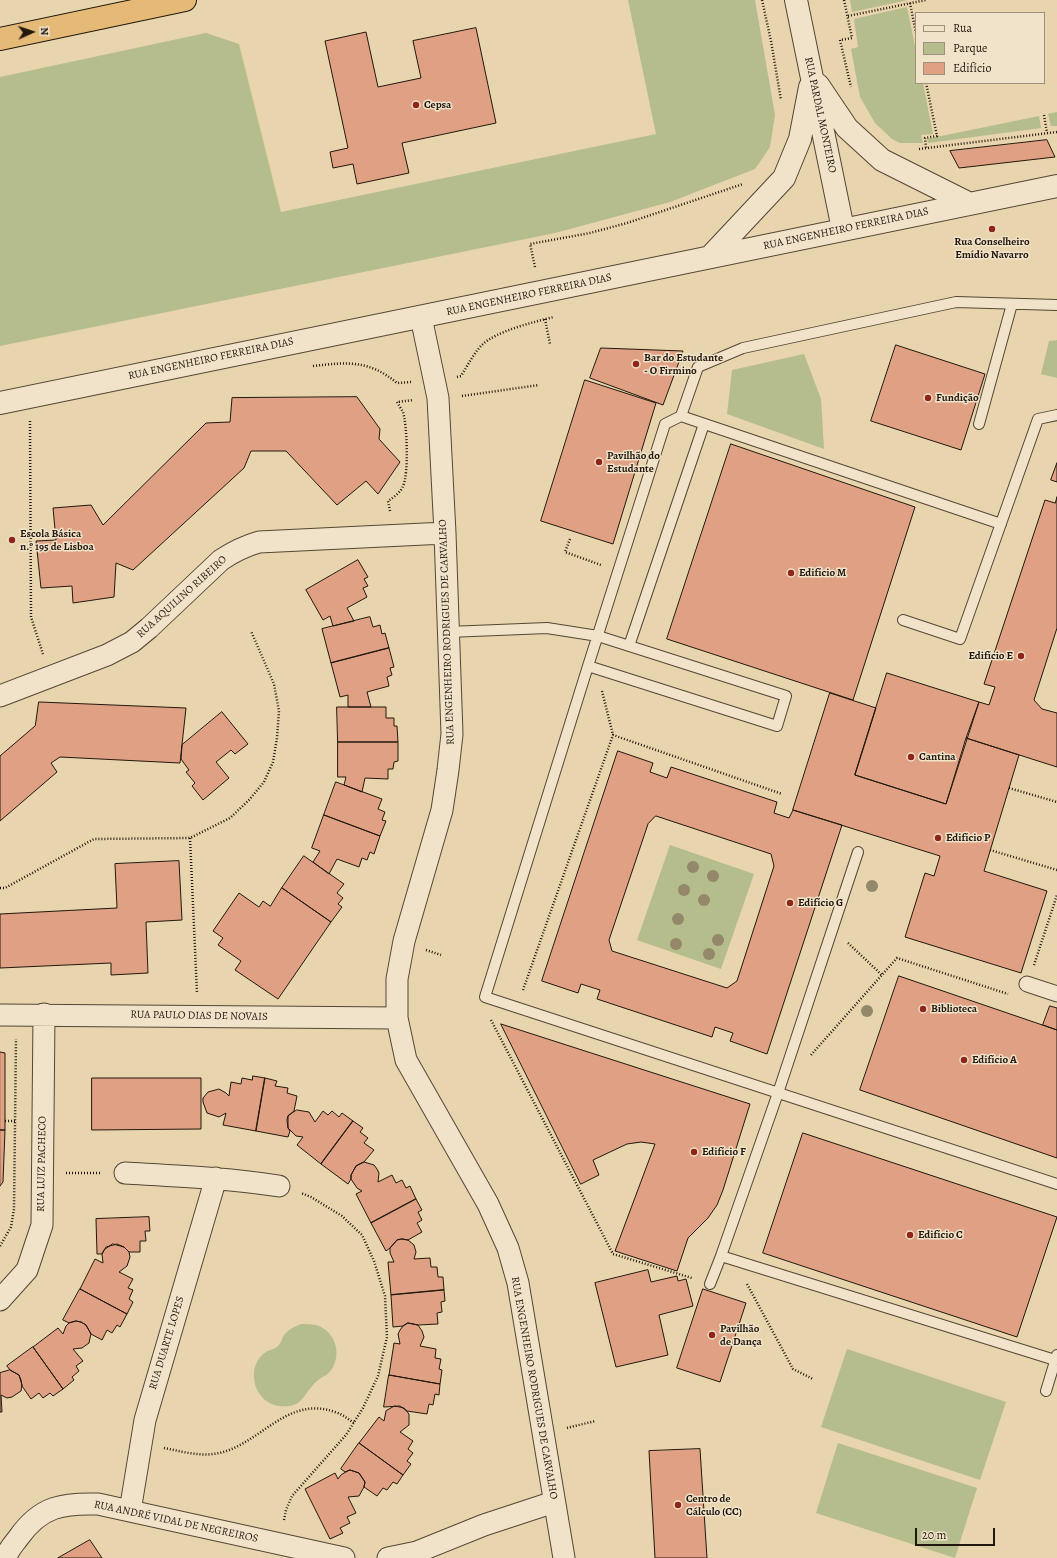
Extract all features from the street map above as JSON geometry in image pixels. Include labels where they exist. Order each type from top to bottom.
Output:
[{"type":"highway","points":[[0,39],[185,0]]},
{"type":"street","name":"RUA PARDAL MONTEIRO","points":[[796,0],[843,229]]},
{"type":"street","points":[[812,76],[847,128],[882,160],[968,203]]},
{"type":"street","points":[[710,257],[784,178],[800,139],[812,76]]},
{"type":"street","name":"RUA ENGENHEIRO FERREIRA DIAS","points":[[0,403],[540,293],[968,203],[1057,186]]},
{"type":"street","name":"RUA ENGENHEIRO RODRIGUES DE CARVALHO","points":[[421,317],[438,398],[445,534],[452,734],[442,810],[404,941],[397,979],[397,1018],[406,1060],[488,1204],[508,1248],[518,1283],[564,1558]]},
{"type":"street","name":"RUA AQUILINO RIBEIRO","points":[[0,696],[107,656],[132,642],[149,628],[221,560],[234,551],[248,545],[259,542],[445,534]]},
{"type":"street","points":[[1027,984],[1057,994]]},
{"type":"street","name":"RUA PAULO DIAS DE NOVAIS","points":[[8,1014],[397,1018]]},
{"type":"street","name":"RUA LUIZ PACHECO","points":[[0,1300],[27,1270],[42,1225],[44,1014]]},
{"type":"street","points":[[125,1173],[216,1178],[251,1181],[279,1186]]},
{"type":"street","name":"RUA DUARTE LOPES","points":[[130,1511],[145,1420],[216,1178]]},
{"type":"street","points":[[388,1558],[417,1552],[484,1525],[554,1502]]},
{"type":"street","name":"RUA ANDRÉ VIDAL DE NEGREIROS","points":[[6,1558],[8,1552],[26,1526],[45,1511],[72,1503],[98,1504],[344,1558]]},
{"type":"lane","points":[[1057,306],[956,302],[743,348],[698,367],[681,416],[666,424],[588,666],[485,997],[1057,1184]]},
{"type":"lane","points":[[979,424],[1012,304]]},
{"type":"lane","points":[[903,620],[960,640],[1038,419],[1057,415]]},
{"type":"lane","points":[[681,416],[1001,524]]},
{"type":"lane","points":[[629,646],[704,424]]},
{"type":"lane","points":[[448,632],[547,628],[598,636],[786,696],[777,726],[588,666]]},
{"type":"lane","points":[[710,1284],[778,1092],[858,852]]},
{"type":"lane","points":[[721,1256],[1056,1358],[1046,1391]]},
{"type":"path","points":[[844,0],[852,38],[840,40],[852,90]]},
{"type":"path","points":[[848,16],[926,0]]},
{"type":"path","points":[[910,3],[915,28]]},
{"type":"path","points":[[926,84],[937,136],[925,138],[926,148]]},
{"type":"path","points":[[1044,115],[1047,133]]},
{"type":"path","points":[[916,149],[1057,132]]},
{"type":"path","points":[[550,344],[530,244],[590,233],[627,223],[749,181]]},
{"type":"path","points":[[30,397],[31,617],[51,678]]},
{"type":"path","points":[[570,540],[565,552],[619,571]]},
{"type":"path","points":[[0,888],[5,888],[94,839],[190,838],[230,818],[249,800],[264,782],[273,762],[279,711],[274,684],[251,631]]},
{"type":"path","points":[[517,1007],[613,735],[602,691],[588,666]]},
{"type":"path","points":[[613,735],[782,794]]},
{"type":"path","points":[[1009,788],[1057,802]]},
{"type":"path","points":[[190,838],[198,1016]]},
{"type":"path","points":[[990,850],[1057,870]]},
{"type":"path","points":[[1038,952],[1057,895]]},
{"type":"path","points":[[832,929],[882,975]]},
{"type":"path","points":[[809,1057],[897,958],[1021,998],[1027,984]]},
{"type":"path","points":[[485,997],[486,1010],[613,1254],[710,1284]]},
{"type":"path","points":[[0,1246],[11,1227],[14,1209],[15,1121],[8,1014]]},
{"type":"path","points":[[5,1121],[15,1121]]},
{"type":"path","points":[[14,1173],[125,1173]]},
{"type":"path","points":[[279,1186],[311,1197],[342,1216],[362,1236],[374,1261],[385,1296],[387,1337],[378,1376],[363,1408],[346,1436],[292,1496],[286,1510],[279,1544]]},
{"type":"path","points":[[0,1239],[3,1242]]},
{"type":"path","points":[[721,1256],[745,1281],[793,1369],[813,1379]]},
{"type":"path","points":[[140,1443],[197,1454],[213,1454],[232,1449],[251,1439],[276,1421],[291,1413],[307,1408],[322,1408],[336,1412],[354,1423]]},
{"type":"path","points":[[543,1434],[595,1421]]},
{"type":"green space","points":[[628,0],[755,0],[775,115],[770,147],[755,169],[670,202],[555,233],[0,346],[0,77],[206,33],[239,44],[281,212],[656,134]]},
{"type":"green space","points":[[850,0],[908,0],[852,12]]},
{"type":"green space","points":[[907,7],[915,46],[915,84],[923,84],[933,134],[921,135],[923,143],[900,143],[892,139],[875,123],[860,97],[851,49],[858,47],[854,19]]},
{"type":"green space","points":[[1057,112],[1057,126],[1051,126],[1048,114]]},
{"type":"green space","points":[[1039,116],[1041,128],[928,143],[927,139]]},
{"type":"green space","points":[[1057,340],[1057,378],[1041,374],[1049,341]]},
{"type":"green space","points":[[804,354],[821,399],[824,449],[727,414],[732,370]]},
{"type":"green space","points":[[670,845],[754,874],[721,969],[637,940]]},
{"type":"green space","points":[[301,1324],[312,1324],[319,1326],[325,1329],[333,1338],[336,1355],[333,1367],[330,1372],[312,1386],[298,1403],[287,1406],[273,1405],[263,1398],[256,1388],[254,1371],[261,1356],[278,1346],[287,1332]]},
{"type":"green space","points":[[847,1349],[1006,1402],[980,1480],[821,1427]]},
{"type":"green space","points":[[838,1443],[977,1488],[955,1558],[816,1513]]},
{"type":"building","name":"Cepsa","points":[[476,28],[496,123],[402,143],[409,173],[357,184],[353,164],[333,168],[330,152],[348,148],[325,41],[366,32],[378,87],[421,78],[413,41]]},
{"type":"building","points":[[1047,140],[1055,157],[959,168],[950,151]]},
{"type":"building","name":"Fundição","points":[[896,345],[985,374],[961,450],[871,421]]},
{"type":"building","name":"Bar do Estudante - O Firmino","points":[[601,348],[683,351],[663,405],[590,378]]},
{"type":"building","name":"Pavilhão do Estudante","points":[[585,380],[656,403],[613,544],[541,521]]},
{"type":"building","points":[[357,397],[380,429],[379,439],[400,462],[378,494],[366,481],[337,505],[286,451],[251,451],[244,468],[133,570],[116,563],[114,597],[73,603],[72,586],[41,588],[36,541],[56,540],[53,508],[91,505],[103,525],[206,423],[230,422],[232,398]]},
{"type":"building","name":"Edifício M","points":[[731,444],[915,507],[853,700],[667,639]]},
{"type":"building","points":[[1057,463],[1057,482],[1051,480]]},
{"type":"building","name":"Edifício E","points":[[1057,497],[1057,628],[1034,700],[1042,709],[1057,713],[1057,767],[966,738],[979,702],[989,705],[995,687],[984,684],[1045,500],[1055,503]]},
{"type":"building","points":[[358,560],[368,577],[364,579],[368,586],[363,588],[367,597],[347,608],[354,621],[333,626],[330,616],[323,620],[306,590]]},
{"type":"building","points":[[370,617],[373,627],[380,625],[382,634],[385,633],[389,648],[331,663],[322,629]]},
{"type":"building","points":[[389,648],[394,667],[390,668],[392,675],[387,677],[389,686],[367,692],[371,707],[348,707],[348,695],[340,697],[331,663]]},
{"type":"building","name":"Cantina","points":[[887,673],[979,702],[946,804],[855,775]]},
{"type":"building","name":"Edifício P","points":[[830,693],[876,708],[855,775],[946,804],[966,738],[1019,755],[984,871],[1047,891],[1021,973],[905,937],[925,873],[934,876],[940,856],[793,810]]},
{"type":"building","points":[[39,702],[186,708],[180,763],[60,757],[51,763],[57,772],[0,821],[0,756],[35,726]]},
{"type":"building","points":[[337,707],[386,707],[386,718],[394,718],[394,726],[397,726],[398,742],[338,742]]},
{"type":"building","points":[[222,712],[248,744],[235,754],[231,750],[216,762],[229,778],[203,800],[192,786],[195,783],[186,772],[189,770],[181,759],[182,745]]},
{"type":"building","points":[[338,742],[398,742],[398,761],[394,762],[393,769],[388,769],[388,779],[365,778],[362,792],[344,785],[346,777],[338,777]]},
{"type":"building","name":"Edifício G","points":[[618,751],[653,763],[650,772],[667,778],[671,767],[777,802],[774,813],[789,818],[793,810],[842,825],[767,1054],[730,1041],[733,1033],[715,1027],[712,1037],[597,999],[600,990],[581,984],[578,993],[542,981]],"holes":[[[656,816],[771,854],[774,866],[737,981],[727,988],[612,951],[609,940],[648,824]]]},
{"type":"building","points":[[336,782],[382,799],[378,809],[385,812],[382,820],[386,821],[380,836],[324,815]]},
{"type":"building","points":[[324,815],[380,836],[374,854],[370,852],[367,860],[362,858],[359,867],[337,859],[329,874],[313,862],[320,851],[312,848]]},
{"type":"building","points":[[304,856],[344,884],[337,893],[343,898],[338,904],[342,907],[331,922],[282,888]]},
{"type":"building","points":[[179,861],[182,920],[146,922],[148,973],[111,975],[111,963],[0,968],[0,914],[117,908],[115,864]]},
{"type":"building","points":[[282,888],[331,922],[278,999],[235,970],[241,961],[218,945],[223,938],[213,931],[239,893],[259,907],[263,901],[270,906]]},
{"type":"building","name":"Edifício A","points":[[899,976],[1057,1030],[1057,1158],[860,1090]]},
{"type":"building","points":[[1050,1006],[1057,1008],[1057,1030],[1043,1025]]},
{"type":"building","name":"Edifício F","points":[[501,1024],[750,1104],[717,1205],[708,1218],[688,1238],[677,1271],[615,1251],[655,1144],[641,1142],[627,1144],[593,1160],[599,1175],[581,1184]]},
{"type":"building","points":[[0,1052],[5,1053],[5,1130],[0,1130]]},
{"type":"building","points":[[253,1076],[265,1078],[256,1131],[223,1125],[226,1113],[219,1117],[207,1113],[203,1098],[208,1092],[219,1089],[229,1096],[231,1082],[241,1084],[242,1078],[252,1080]]},
{"type":"building","points":[[92,1078],[201,1078],[201,1129],[92,1130]]},
{"type":"building","points":[[265,1078],[277,1081],[275,1086],[288,1088],[287,1093],[297,1096],[294,1111],[288,1116],[287,1120],[290,1131],[288,1137],[256,1131]]},
{"type":"building","points":[[297,1110],[309,1112],[315,1122],[323,1111],[328,1115],[332,1111],[339,1117],[342,1113],[353,1121],[321,1164],[297,1145],[303,1137],[296,1136],[288,1128],[288,1116]]},
{"type":"building","points":[[353,1121],[363,1128],[360,1132],[368,1138],[364,1143],[374,1150],[364,1162],[356,1166],[348,1184],[321,1164]]},
{"type":"building","points":[[0,1130],[5,1130],[3,1182],[0,1186]]},
{"type":"building","name":"Edifício C","points":[[803,1133],[1057,1217],[1017,1337],[763,1253]]},
{"type":"building","points":[[364,1162],[374,1165],[377,1169],[379,1173],[378,1182],[392,1175],[396,1183],[402,1180],[406,1188],[410,1186],[416,1199],[371,1223],[356,1194],[362,1191],[357,1188],[351,1179],[351,1175],[356,1166]]},
{"type":"building","points":[[416,1199],[422,1210],[418,1212],[422,1220],[417,1223],[422,1232],[408,1240],[397,1240],[386,1251],[371,1223]]},
{"type":"building","points":[[149,1217],[150,1231],[145,1231],[146,1241],[140,1241],[140,1252],[129,1252],[124,1247],[117,1244],[106,1247],[102,1254],[97,1254],[96,1219]]},
{"type":"building","points":[[397,1240],[408,1240],[414,1245],[416,1252],[414,1259],[430,1258],[431,1267],[437,1267],[438,1277],[443,1277],[444,1290],[391,1295],[388,1262],[394,1262],[390,1253],[390,1248]]},
{"type":"building","points":[[113,1244],[124,1247],[129,1252],[130,1257],[127,1266],[119,1272],[133,1279],[128,1288],[133,1290],[129,1299],[133,1302],[127,1314],[80,1289],[95,1259],[103,1263],[102,1254],[104,1250]]},
{"type":"building","points":[[648,1270],[651,1282],[677,1276],[678,1281],[686,1279],[693,1306],[659,1315],[668,1355],[616,1367],[595,1283]]},
{"type":"building","points":[[80,1289],[127,1314],[120,1327],[117,1325],[112,1333],[107,1330],[102,1340],[91,1334],[86,1325],[81,1322],[76,1321],[69,1323],[63,1320]]},
{"type":"building","name":"Pavilhão de Dança","points":[[703,1289],[746,1303],[720,1382],[677,1368]]},
{"type":"building","points":[[444,1290],[445,1301],[441,1302],[442,1312],[437,1313],[438,1324],[418,1325],[408,1323],[403,1326],[393,1327],[391,1295]]},
{"type":"building","points":[[76,1321],[86,1325],[91,1334],[89,1343],[82,1348],[73,1349],[83,1361],[76,1366],[79,1371],[72,1377],[74,1380],[63,1389],[33,1347],[58,1328],[63,1334],[69,1323]]},
{"type":"building","points":[[408,1323],[418,1325],[422,1331],[424,1337],[420,1346],[436,1349],[435,1358],[441,1359],[439,1369],[442,1370],[440,1384],[389,1375],[394,1343],[400,1344],[398,1334],[403,1326]]},
{"type":"building","points":[[33,1347],[63,1389],[53,1396],[50,1393],[43,1398],[39,1393],[31,1399],[22,1386],[19,1375],[10,1370],[7,1366]]},
{"type":"building","points":[[10,1370],[19,1375],[22,1385],[21,1391],[12,1397],[7,1398],[1,1395],[2,1412],[0,1412],[0,1373]]},
{"type":"building","points":[[389,1375],[440,1384],[439,1395],[435,1394],[433,1405],[429,1404],[427,1414],[407,1411],[400,1406],[384,1407]]},
{"type":"building","points":[[395,1406],[404,1408],[409,1414],[409,1425],[400,1432],[413,1441],[408,1449],[413,1453],[407,1461],[411,1464],[403,1475],[359,1443],[379,1417],[384,1421],[386,1411]]},
{"type":"building","points":[[359,1443],[403,1475],[397,1484],[393,1482],[387,1490],[383,1488],[377,1496],[364,1487],[365,1482],[359,1473],[350,1470],[345,1472],[341,1469]]},
{"type":"building","name":"Centro de Cálculo (CC)","points":[[700,1449],[707,1558],[655,1558],[649,1451]]},
{"type":"building","points":[[350,1470],[359,1473],[365,1482],[364,1487],[359,1496],[348,1497],[356,1513],[347,1517],[350,1523],[340,1528],[343,1533],[330,1539],[305,1489],[335,1473],[338,1479],[341,1475]]},
{"type":"building","points":[[90,1540],[102,1558],[58,1558]]},
{"type":"place","name":"Cepsa","points":[[416,105]]},
{"type":"place","name":"Rua Conselheiro Emídio Navarro","points":[[992,229]]},
{"type":"place","name":"Bar do Estudante - O Firmino","points":[[636,364]]},
{"type":"place","name":"Fundição","points":[[928,398]]},
{"type":"place","name":"Pavilhão do Estudante","points":[[599,462]]},
{"type":"place","name":"Escola Básica n.º 195 de Lisboa","points":[[12,540]]},
{"type":"place","name":"Edifício M","points":[[791,573]]},
{"type":"place","name":"Edifício E","points":[[1021,656]]},
{"type":"place","name":"Cantina","points":[[911,757]]},
{"type":"place","name":"Edifício P","points":[[938,838]]},
{"type":"place","name":"Edifício G","points":[[790,903]]},
{"type":"place","name":"Biblioteca","points":[[923,1009]]},
{"type":"place","name":"Edifício A","points":[[964,1060]]},
{"type":"place","name":"Edifício F","points":[[694,1152]]},
{"type":"place","name":"Edifício C","points":[[910,1235]]},
{"type":"place","name":"Pavilhão de Dança","points":[[712,1335]]},
{"type":"place","name":"Centro de Cálculo (CC)","points":[[678,1505]]}]
